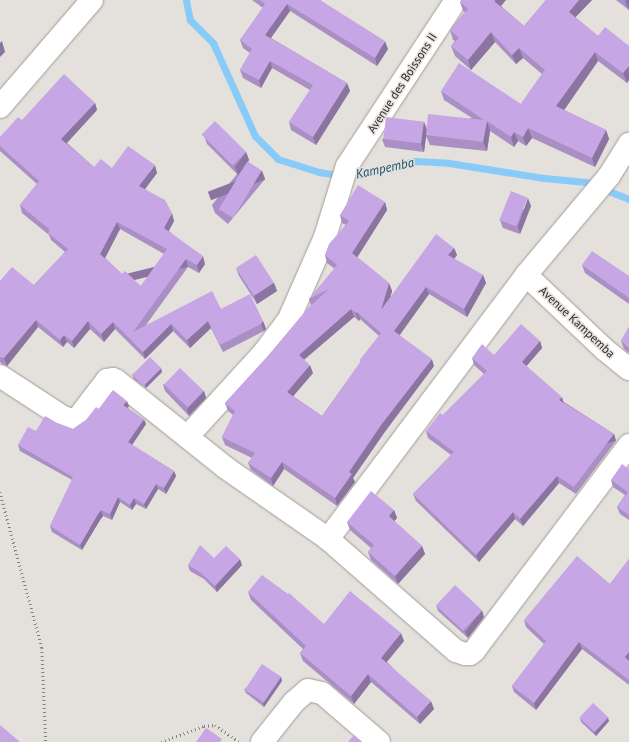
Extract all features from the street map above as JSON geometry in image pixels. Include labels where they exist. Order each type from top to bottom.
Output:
[{"type":"street","points":[[0,107],[92,0]]},
{"type":"street","name":"Avenue des Boissons II","points":[[187,437],[262,355],[289,319],[326,237],[347,166],[456,0]]},
{"type":"street","points":[[328,539],[526,275],[609,176],[629,144]]},
{"type":"street","name":"Avenue Kampemba","points":[[526,275],[604,348],[629,369]]},
{"type":"street","points":[[0,376],[63,417],[73,420],[78,418],[107,380],[113,378],[226,468],[328,539],[461,654],[470,654],[629,445]]},
{"type":"street","points":[[262,742],[294,702],[308,690],[322,693],[380,742]]},
{"type":"path","points":[[0,492],[42,648],[46,742]]},
{"type":"path","points":[[161,742],[204,726],[215,725],[240,742]]},
{"type":"building","points":[[260,0],[320,0],[385,41],[375,58],[287,4],[265,35],[347,83],[313,137],[289,122],[313,85],[270,61],[259,80],[240,70],[252,49],[240,40],[265,4]]},
{"type":"building","points":[[461,0],[495,0],[494,1],[524,26],[546,0],[579,0],[569,12],[598,36],[605,27],[629,46],[629,66],[623,73],[595,52],[556,106],[606,130],[592,158],[528,128],[523,137],[514,132],[511,137],[487,121],[483,142],[426,135],[428,114],[484,120],[441,91],[459,63],[521,104],[545,70],[519,48],[512,55],[491,32],[468,60],[451,46],[459,38],[450,30],[468,9],[460,2]]},
{"type":"building","points":[[64,74],[95,103],[61,139],[94,167],[101,159],[112,168],[128,146],[155,165],[139,186],[165,200],[172,213],[164,228],[203,256],[197,265],[186,259],[133,332],[212,291],[221,309],[250,294],[263,321],[261,324],[220,345],[208,321],[187,340],[171,324],[143,352],[113,322],[101,334],[88,321],[72,341],[64,335],[60,340],[36,320],[4,358],[0,357],[0,281],[12,267],[34,285],[68,249],[48,233],[50,230],[20,205],[39,181],[0,146],[0,137],[18,117],[22,120]],"holes":[[[117,222],[167,249],[141,286],[125,271],[122,274],[100,254]]]},
{"type":"building","points":[[386,117],[424,122],[421,143],[383,139]]},
{"type":"building","points":[[215,121],[246,152],[233,166],[202,134]]},
{"type":"building","points":[[247,162],[262,171],[233,218],[219,209]]},
{"type":"building","points":[[358,185],[385,202],[352,253],[389,283],[381,310],[436,234],[454,248],[448,255],[483,275],[464,309],[426,287],[394,331],[432,359],[381,425],[349,472],[352,474],[335,498],[282,462],[271,478],[248,463],[255,453],[222,437],[235,411],[225,403],[268,356],[308,308],[329,289],[309,299],[337,265],[325,255],[329,244],[349,221],[340,215]],"holes":[[[351,309],[356,313],[357,312],[381,333],[360,360],[361,361],[322,416],[287,392],[310,365],[299,355]]]},
{"type":"building","points":[[511,191],[528,198],[516,226],[499,220]]},
{"type":"building","points":[[592,251],[629,276],[629,298],[582,265]]},
{"type":"building","points":[[256,255],[274,283],[254,296],[236,268]]},
{"type":"building","points":[[521,324],[540,341],[522,362],[562,397],[559,400],[614,434],[574,487],[557,476],[520,519],[513,512],[476,555],[413,494],[454,452],[426,431],[440,413],[443,415],[487,371],[472,358],[482,344],[494,355]]},
{"type":"building","points":[[629,327],[629,348],[621,341]]},
{"type":"building","points":[[150,357],[161,368],[144,386],[132,375]]},
{"type":"building","points":[[180,368],[204,391],[188,407],[164,385]]},
{"type":"building","points":[[113,390],[127,401],[123,405],[144,419],[128,442],[174,471],[164,488],[156,484],[144,504],[134,498],[130,505],[118,497],[110,514],[101,510],[80,545],[50,526],[73,477],[18,445],[28,427],[36,431],[45,416],[57,423],[73,429],[86,420],[96,407],[99,409]]},
{"type":"building","points":[[622,464],[629,469],[629,515],[617,507],[628,492],[611,480]]},
{"type":"building","points":[[371,491],[394,510],[389,516],[422,546],[395,576],[368,552],[374,545],[347,522]]},
{"type":"building","points":[[200,545],[214,558],[226,546],[240,559],[215,586],[201,573],[188,565]]},
{"type":"building","points":[[577,556],[610,584],[629,559],[629,652],[625,657],[629,661],[629,680],[579,642],[534,703],[512,686],[546,641],[524,620]]},
{"type":"building","points":[[262,575],[288,594],[289,593],[324,624],[350,591],[401,633],[381,658],[431,701],[417,717],[368,674],[351,696],[300,653],[306,646],[248,592]]},
{"type":"building","points":[[455,585],[482,610],[463,631],[436,605]]},
{"type":"building","points":[[262,664],[281,677],[264,703],[245,690]]},
{"type":"building","points":[[593,703],[608,717],[595,732],[579,718]]},
{"type":"building","points":[[0,725],[20,742],[0,742]]},
{"type":"building","points":[[206,728],[222,739],[220,742],[196,742]]},
{"type":"building","points":[[354,735],[362,742],[348,742]]},
{"type":"waterway","name":"Kampemba","points":[[186,0],[190,20],[213,43],[255,136],[278,159],[319,172],[350,177],[415,161],[449,163],[544,178],[586,182],[629,199]]}]
